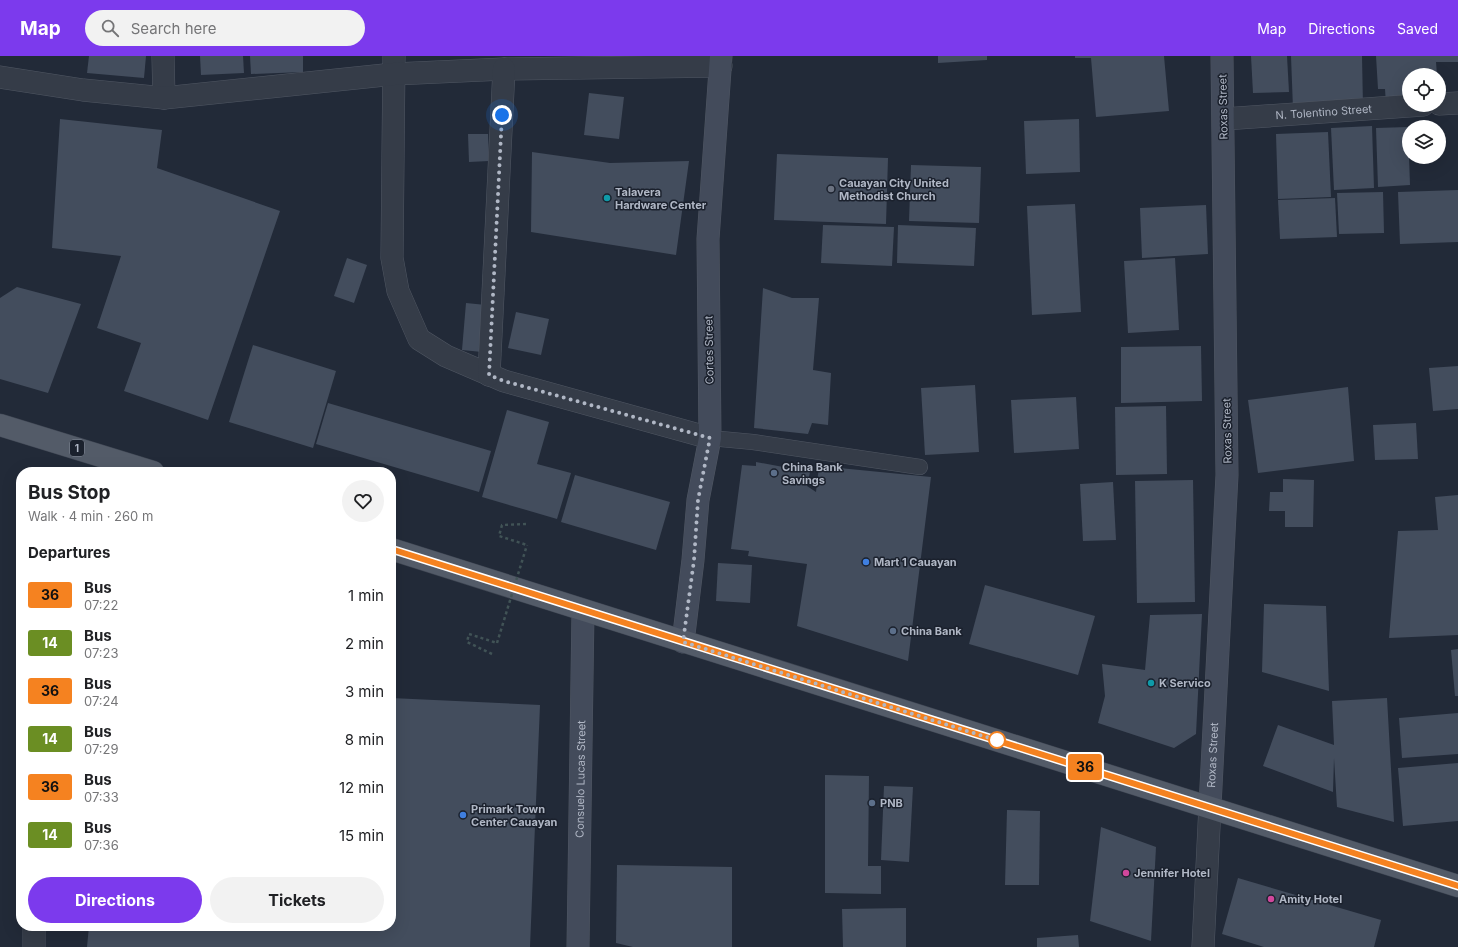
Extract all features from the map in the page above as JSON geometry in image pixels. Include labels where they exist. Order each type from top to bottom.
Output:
[{"type":"main road","name":"1","points":[[0,425],[127,467]]},
{"type":"main road","points":[[396,551],[583,611],[1210,806],[1458,886]]},
{"type":"street","points":[[163,56],[164,98]]},
{"type":"street","name":"Roxas Street","points":[[1210,806],[1227,475],[1224,119],[1222,56]]},
{"type":"street","points":[[0,77],[83,90],[164,98],[394,65],[504,69],[721,61]]},
{"type":"street","name":"Cortes Street","points":[[683,642],[694,560],[698,500],[710,438],[708,239],[721,61]]},
{"type":"street","points":[[394,65],[392,258],[398,291],[419,339],[446,356],[504,381],[710,438]]},
{"type":"street","points":[[489,375],[504,69]]},
{"type":"street","points":[[1446,103],[1458,102]]},
{"type":"street","name":"N. Tolentino Street","points":[[1224,119],[1402,106]]},
{"type":"street","name":"Consuelo Lucas Street","points":[[578,947],[583,611]]},
{"type":"street","points":[[1203,947],[1210,806]]},
{"type":"street","points":[[34,931],[34,947]]},
{"type":"lane","points":[[710,438],[753,442],[920,467]]},
{"type":"path","points":[[492,654],[467,642],[468,634],[497,643],[527,545],[499,536],[502,525],[526,524]]},
{"type":"building","points":[[89,56],[146,56],[144,78],[87,73]]},
{"type":"building","points":[[200,56],[243,56],[244,73],[201,75]]},
{"type":"building","points":[[250,56],[303,56],[303,72],[251,74]]},
{"type":"building","points":[[938,56],[987,56],[987,60],[938,63]]},
{"type":"building","points":[[1075,56],[1164,56],[1169,111],[1096,117],[1091,58],[1075,58]]},
{"type":"building","points":[[1251,56],[1287,56],[1289,92],[1253,93]]},
{"type":"building","points":[[1291,56],[1362,56],[1363,107],[1293,109]]},
{"type":"building","points":[[1376,56],[1458,56],[1458,62],[1436,62],[1436,68],[1402,68],[1402,103],[1386,104],[1385,89],[1378,89]]},
{"type":"building","points":[[589,93],[624,97],[619,139],[584,135]]},
{"type":"building","points":[[60,119],[162,130],[157,168],[280,211],[208,420],[124,391],[141,343],[97,328],[121,256],[52,248]]},
{"type":"building","points":[[1079,119],[1080,172],[1026,174],[1024,121]]},
{"type":"building","points":[[1372,126],[1374,188],[1334,190],[1331,128]]},
{"type":"building","points":[[1402,127],[1402,164],[1409,164],[1410,185],[1378,187],[1376,128]]},
{"type":"building","points":[[1328,132],[1331,197],[1278,199],[1276,134]]},
{"type":"building","points":[[468,134],[488,134],[489,161],[469,162]]},
{"type":"building","name":"Talavera Hardware Center","points":[[532,152],[610,163],[689,161],[676,255],[531,232]]},
{"type":"building","name":"Cauayan City United Methodist Church","points":[[777,154],[888,158],[886,224],[774,220]]},
{"type":"building","points":[[911,165],[981,167],[979,223],[909,221]]},
{"type":"building","points":[[1458,190],[1458,242],[1400,244],[1398,192]]},
{"type":"building","points":[[1383,192],[1384,233],[1339,234],[1337,193]]},
{"type":"building","points":[[1335,198],[1337,237],[1280,239],[1278,200]]},
{"type":"building","points":[[1075,204],[1081,312],[1032,315],[1027,206]]},
{"type":"building","points":[[1206,205],[1208,254],[1142,258],[1140,208]]},
{"type":"building","points":[[823,225],[894,227],[892,266],[821,263]]},
{"type":"building","points":[[898,225],[976,228],[974,266],[897,263]]},
{"type":"building","points":[[347,258],[367,265],[354,303],[334,296]]},
{"type":"building","points":[[1175,258],[1179,330],[1128,333],[1124,261]]},
{"type":"building","points":[[17,287],[81,304],[48,393],[0,379],[0,298]]},
{"type":"building","points":[[763,288],[792,298],[819,298],[813,370],[831,373],[828,425],[812,423],[808,434],[754,428]]},
{"type":"building","points":[[466,303],[486,305],[482,352],[462,350]]},
{"type":"building","points":[[516,312],[549,319],[541,355],[508,348]]},
{"type":"building","points":[[253,345],[336,371],[313,448],[229,422]]},
{"type":"building","points":[[1201,346],[1202,401],[1121,403],[1121,347]]},
{"type":"building","points":[[1458,366],[1458,409],[1433,411],[1429,368]]},
{"type":"building","points":[[975,385],[979,452],[925,455],[921,388]]},
{"type":"building","points":[[1348,387],[1354,461],[1258,473],[1248,400]]},
{"type":"building","points":[[1076,397],[1079,449],[1014,453],[1011,400]]},
{"type":"building","points":[[328,403],[491,451],[479,492],[316,444]]},
{"type":"building","points":[[1166,406],[1167,474],[1116,475],[1115,407]]},
{"type":"building","points":[[507,410],[549,422],[537,464],[571,473],[557,519],[482,497]]},
{"type":"building","points":[[1416,423],[1418,459],[1375,460],[1373,425]]},
{"type":"building","points":[[756,462],[810,472],[807,486],[816,492],[819,466],[931,477],[908,661],[797,626],[807,564],[748,556],[749,551],[731,549],[742,465],[756,466]]},
{"type":"building","points":[[575,475],[670,502],[656,550],[561,522]]},
{"type":"building","points":[[1283,479],[1314,480],[1313,527],[1285,527],[1285,511],[1269,511],[1270,492],[1283,492]]},
{"type":"building","points":[[1193,480],[1195,602],[1137,603],[1135,481]]},
{"type":"building","points":[[1113,482],[1116,540],[1083,541],[1080,484]]},
{"type":"building","points":[[1458,495],[1458,635],[1389,638],[1398,531],[1438,530],[1435,497]]},
{"type":"building","points":[[718,563],[752,565],[750,603],[716,601]]},
{"type":"building","points":[[985,585],[1095,616],[1078,675],[969,644]]},
{"type":"building","points":[[1264,604],[1326,606],[1329,691],[1262,672]]},
{"type":"building","name":"K Servico","points":[[1202,614],[1196,734],[1174,748],[1098,723],[1105,696],[1102,664],[1145,670],[1150,615]]},
{"type":"building","points":[[1458,649],[1458,696],[1455,696],[1451,650]]},
{"type":"building","name":"Primark Town Center Cauayan","points":[[396,698],[540,705],[530,947],[87,947],[89,931],[396,931]]},
{"type":"building","points":[[1387,698],[1394,822],[1337,807],[1334,758],[1333,792],[1263,766],[1278,725],[1334,745],[1332,701]]},
{"type":"building","points":[[1458,713],[1458,754],[1402,758],[1399,718]]},
{"type":"building","points":[[1458,763],[1458,821],[1403,826],[1398,768]]},
{"type":"building","points":[[825,775],[869,776],[868,866],[881,866],[881,894],[825,893]]},
{"type":"building","points":[[884,786],[913,787],[909,862],[881,860]]},
{"type":"building","points":[[1007,810],[1040,811],[1039,885],[1005,885]]},
{"type":"building","points":[[1101,827],[1156,847],[1151,941],[1090,921]]},
{"type":"building","points":[[617,865],[732,867],[732,947],[633,947],[616,943]]},
{"type":"building","name":"Amity Hotel","points":[[1238,878],[1381,920],[1374,947],[1264,947],[1222,934]]},
{"type":"building","points":[[906,908],[906,947],[843,947],[842,909]]},
{"type":"building","points":[[1078,935],[1079,947],[1037,947],[1037,938]]},
{"type":"bus line","name":"36","points":[[396,551],[583,611],[1210,806],[1458,886]]},
{"type":"place","name":"Cauayan City United Methodist Church","points":[[831,189]]},
{"type":"place","name":"Talavera Hardware Center","points":[[607,198]]},
{"type":"place","name":"China Bank Savings","points":[[774,473]]},
{"type":"place","name":"Mart 1 Cauayan","points":[[866,562]]},
{"type":"place","name":"China Bank","points":[[893,631]]},
{"type":"place","name":"K Servico","points":[[1151,683]]},
{"type":"place","name":"PNB","points":[[872,803]]},
{"type":"place","name":"Primark Town Center Cauayan","points":[[463,815]]},
{"type":"place","name":"Jennifer Hotel","points":[[1126,873]]},
{"type":"place","name":"Amity Hotel","points":[[1271,899]]},
{"type":"route","points":[[502,115],[489,375],[504,381],[710,438],[698,500],[694,560],[683,642],[999,741],[997,740]]}]
